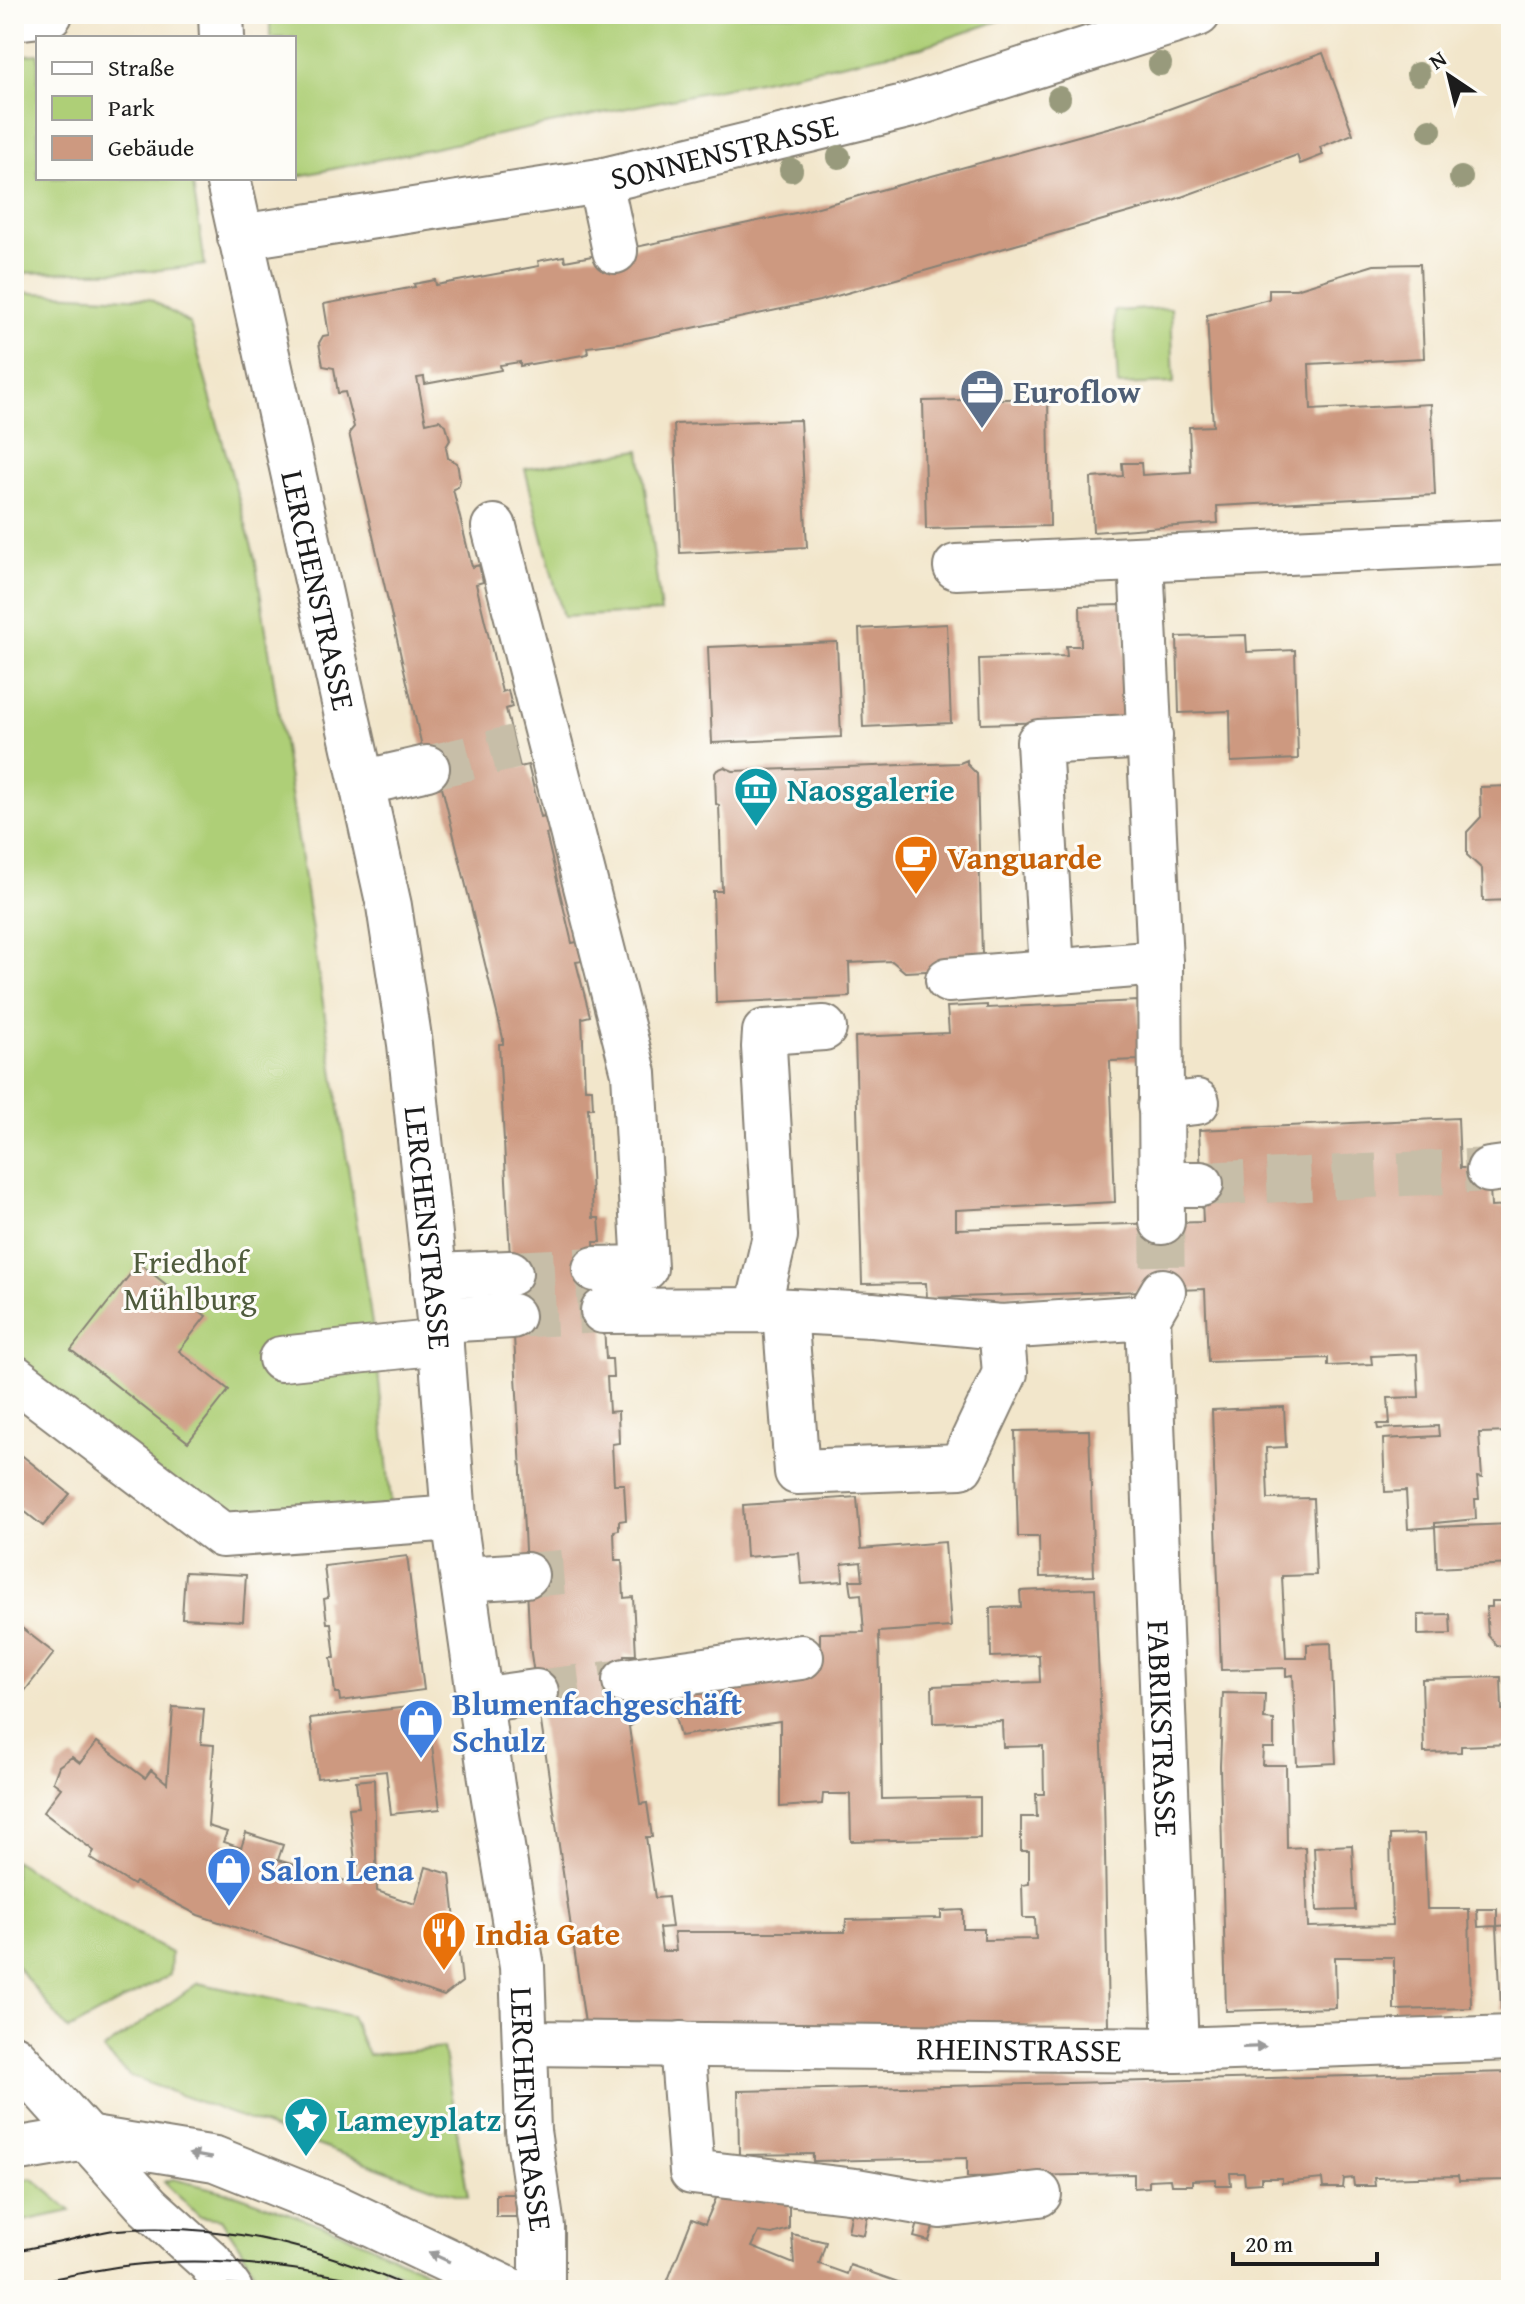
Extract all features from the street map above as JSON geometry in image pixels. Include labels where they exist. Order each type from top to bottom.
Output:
[{"type":"street","points":[[14,18],[50,14]]},
{"type":"street","points":[[221,14],[222,36]]},
{"type":"street","name":"SONNENSTRASSE","points":[[240,237],[600,181],[912,105],[1198,14]]},
{"type":"street","name":"LERCHENSTRASSE","points":[[228,180],[389,906],[410,1044],[440,1331],[454,1518],[522,1967],[528,2131],[542,2227],[542,2290]]},
{"type":"street","points":[[600,181],[615,251]]},
{"type":"street","points":[[494,527],[532,742],[634,1073],[645,1268],[599,1290],[773,1310],[1001,1327],[1005,1373],[961,1466],[797,1472],[773,1310],[762,1291],[775,1236],[765,1032],[824,1028]]},
{"type":"street","points":[[956,567],[1511,542]]},
{"type":"street","points":[[1141,559],[1160,963],[1179,1104],[1175,1197]]},
{"type":"street","points":[[1052,971],[1039,742],[1150,736]]},
{"type":"street","points":[[362,783],[427,768]]},
{"type":"street","points":[[948,980],[1160,963]]},
{"type":"street","points":[[434,1276],[510,1273]]},
{"type":"street","name":"FABRIKSTRASSE","points":[[1001,1327],[1155,1304],[1152,1407],[1176,2050]]},
{"type":"street","points":[[281,1359],[512,1316]]},
{"type":"street","points":[[14,1377],[222,1535],[454,1518]]},
{"type":"street","points":[[463,1579],[526,1575]]},
{"type":"street","points":[[625,1681],[801,1657]]},
{"type":"street","points":[[480,1700],[536,1692]]},
{"type":"street","name":"RHEINSTRASSE","points":[[525,2043],[1176,2050],[1511,2038]]},
{"type":"street","points":[[682,2044],[692,2172],[856,2191],[941,2206],[1039,2194]]},
{"type":"street","points":[[14,2057],[148,2206],[210,2262],[230,2290]]},
{"type":"street","points":[[14,2150],[86,2138],[215,2159],[335,2207],[510,2290]]},
{"type":"green space","points":[[270,14],[1019,14],[922,47],[296,177],[296,36],[270,36]]},
{"type":"green space","points":[[36,54],[36,180],[192,180],[205,265],[151,271],[14,273],[14,56]]},
{"type":"green space","name":"Friedhof Mühlburg","points":[[14,292],[150,299],[190,324],[255,558],[376,1350],[392,1513],[227,1527],[14,1367]]},
{"type":"green space","points":[[1171,308],[1174,383],[1118,385],[1114,311]]},
{"type":"green space","points":[[640,450],[661,612],[563,617],[525,469]]},
{"type":"green space","points":[[14,1860],[171,1953],[170,1975],[68,2030],[14,1963]]},
{"type":"green space","points":[[198,1983],[351,2016],[368,2055],[443,2048],[468,2197],[440,2190],[131,2077],[103,2050]]},
{"type":"green space","points":[[32,2178],[71,2211],[14,2223],[14,2181]]},
{"type":"green space","points":[[173,2179],[238,2195],[341,2232],[467,2290],[444,2290],[385,2267],[377,2290],[263,2290],[221,2219],[199,2216],[164,2182]]},
{"type":"building","points":[[1323,53],[1353,134],[1320,147],[1323,155],[1300,164],[1297,155],[1173,200],[819,301],[627,342],[587,347],[588,354],[520,366],[520,362],[500,365],[501,370],[425,384],[424,377],[417,378],[426,423],[439,420],[446,425],[450,440],[446,447],[448,458],[457,463],[460,480],[458,487],[453,489],[472,567],[479,565],[483,582],[476,584],[502,692],[508,690],[512,707],[506,709],[520,767],[528,765],[541,817],[548,815],[553,832],[546,834],[572,943],[577,942],[582,961],[576,962],[590,1016],[582,1018],[585,1089],[592,1089],[593,1108],[588,1108],[593,1218],[599,1218],[601,1242],[594,1242],[597,1297],[602,1296],[606,1359],[612,1359],[613,1377],[607,1377],[609,1412],[618,1411],[619,1443],[612,1444],[614,1484],[624,1484],[626,1520],[619,1521],[619,1530],[614,1531],[615,1560],[622,1560],[624,1598],[633,1597],[636,1655],[624,1655],[624,1678],[633,1724],[629,1727],[640,1804],[647,1803],[652,1837],[646,1837],[655,1898],[668,1897],[672,1927],[659,1928],[662,1951],[676,1951],[674,1932],[845,1932],[846,1920],[941,1918],[941,1911],[963,1910],[963,1929],[984,1929],[984,1940],[1036,1939],[1035,1918],[1023,1918],[1022,1885],[1029,1884],[1029,1851],[1021,1851],[1021,1817],[1037,1817],[1036,1794],[1044,1794],[1043,1746],[1003,1747],[1002,1721],[933,1723],[932,1686],[1040,1682],[1039,1655],[991,1657],[990,1608],[1021,1607],[1020,1591],[1095,1588],[1104,1793],[1108,2026],[586,2030],[530,1647],[499,1044],[503,1044],[503,1038],[442,787],[433,789],[427,768],[349,433],[354,427],[345,392],[338,393],[334,368],[323,366],[319,343],[323,336],[329,335],[324,304],[415,287],[414,284],[435,280],[436,285],[539,266],[538,261],[564,256],[565,261],[608,253],[800,212],[1144,118]]},
{"type":"building","points":[[1420,264],[1424,358],[1309,364],[1311,410],[1431,404],[1435,495],[1217,506],[1218,523],[1093,532],[1091,478],[1123,476],[1122,463],[1141,463],[1142,475],[1191,472],[1189,427],[1213,426],[1207,315],[1269,299],[1269,289],[1296,289],[1374,265]]},
{"type":"building","points":[[1048,398],[1050,526],[926,529],[923,401]]},
{"type":"building","points":[[800,420],[807,547],[680,553],[674,424]]},
{"type":"building","points":[[1123,605],[1126,720],[981,724],[979,659],[1067,656],[1066,646],[1081,646],[1080,606]]},
{"type":"building","points":[[947,624],[951,723],[863,727],[859,629]]},
{"type":"building","points":[[1246,635],[1247,652],[1295,650],[1298,759],[1231,762],[1230,711],[1179,713],[1177,637]]},
{"type":"building","points":[[837,642],[841,737],[712,743],[708,647]]},
{"type":"building","points":[[967,760],[977,774],[982,955],[969,969],[905,972],[892,961],[849,963],[850,997],[716,1003],[713,891],[722,891],[719,805],[716,804],[717,770],[724,767],[733,771],[960,763]]},
{"type":"building","points":[[1511,786],[1511,900],[1483,901],[1482,869],[1467,855],[1467,832],[1481,817],[1480,787]]},
{"type":"building","points":[[1138,1001],[1141,1060],[1110,1061],[1115,1202],[956,1210],[956,1229],[1203,1222],[1199,1130],[1458,1118],[1460,1168],[1489,1168],[1491,1207],[1511,1206],[1511,1432],[1479,1433],[1482,1478],[1477,1477],[1479,1499],[1475,1499],[1476,1519],[1408,1529],[1406,1491],[1385,1492],[1383,1439],[1439,1436],[1438,1426],[1378,1429],[1377,1424],[1390,1424],[1388,1398],[1419,1397],[1417,1354],[1371,1356],[1372,1364],[1328,1366],[1328,1358],[1208,1362],[1205,1289],[927,1298],[926,1283],[862,1284],[855,1037],[949,1033],[947,1007]]},
{"type":"building","points":[[139,1263],[206,1316],[179,1351],[229,1390],[188,1442],[71,1350]]},
{"type":"building","points":[[1284,1407],[1286,1447],[1266,1448],[1268,1499],[1313,1498],[1316,1575],[1282,1576],[1286,1658],[1307,1658],[1307,1644],[1331,1643],[1336,1763],[1297,1765],[1293,1675],[1286,1676],[1286,1668],[1221,1670],[1212,1410]]},
{"type":"building","points":[[1089,1430],[1094,1576],[1040,1577],[1039,1537],[1018,1537],[1015,1431]]},
{"type":"building","points":[[14,1449],[70,1494],[43,1526],[14,1503]]},
{"type":"building","points":[[857,1497],[861,1549],[945,1542],[951,1627],[879,1632],[882,1799],[980,1797],[980,1838],[851,1841],[850,1794],[823,1794],[822,1804],[780,1807],[780,1721],[680,1736],[669,1694],[820,1669],[820,1633],[864,1632],[861,1594],[852,1595],[850,1580],[863,1580],[861,1562],[842,1564],[843,1581],[802,1584],[799,1553],[746,1557],[743,1505]]},
{"type":"building","points":[[1511,1524],[1511,1564],[1437,1568],[1435,1527]]},
{"type":"building","points":[[407,1556],[424,1690],[340,1701],[339,1693],[335,1693],[331,1658],[335,1658],[331,1623],[327,1623],[324,1599],[328,1598],[324,1566]]},
{"type":"building","points":[[185,1572],[246,1575],[243,1621],[182,1618]]},
{"type":"building","points":[[1492,1601],[1511,1601],[1511,1647],[1496,1645],[1488,1635],[1486,1607],[1492,1607]]},
{"type":"building","points":[[1450,1614],[1451,1634],[1418,1635],[1418,1615]]},
{"type":"building","points":[[14,1622],[54,1653],[14,1705]]},
{"type":"building","points":[[1501,1677],[1502,1710],[1511,1710],[1511,1744],[1461,1746],[1461,1752],[1424,1753],[1422,1679]]},
{"type":"building","points":[[1223,1693],[1265,1694],[1264,1719],[1274,1720],[1274,1748],[1263,1748],[1262,1765],[1286,1765],[1287,1848],[1305,1847],[1308,1927],[1392,1925],[1390,1835],[1424,1834],[1427,1909],[1469,1909],[1471,2008],[1394,2010],[1394,1957],[1335,1957],[1336,2008],[1226,2011],[1220,1766]]},
{"type":"building","points":[[427,1705],[440,1809],[391,1814],[386,1771],[317,1778],[310,1718]]},
{"type":"building","points":[[173,1707],[204,1709],[201,1744],[214,1745],[208,1826],[227,1832],[223,1842],[241,1848],[246,1833],[283,1845],[278,1860],[352,1883],[359,1861],[355,1861],[349,1808],[359,1807],[356,1781],[374,1779],[377,1891],[415,1904],[426,1867],[450,1874],[462,1982],[444,1996],[198,1915],[135,1882],[133,1885],[90,1858],[94,1851],[43,1812],[61,1788],[53,1782],[59,1766],[72,1757],[80,1763],[97,1742],[145,1778],[151,1770],[167,1783]]},
{"type":"building","points":[[1352,1845],[1355,1910],[1317,1911],[1314,1847]]},
{"type":"building","points":[[1477,1909],[1497,1909],[1497,1926],[1478,1927]]},
{"type":"building","points":[[1511,1925],[1511,2008],[1501,2009],[1497,1926]]},
{"type":"building","points":[[1511,2072],[1511,2180],[1459,2181],[1458,2176],[1374,2178],[1375,2186],[1354,2186],[1353,2178],[1344,2179],[1343,2188],[1323,2188],[1322,2179],[1282,2183],[1282,2178],[1261,2178],[1261,2183],[1245,2184],[1244,2173],[1230,2173],[1231,2185],[1216,2185],[1216,2179],[1192,2180],[1192,2185],[1171,2185],[1170,2179],[1149,2180],[1149,2187],[1134,2188],[1134,2174],[967,2177],[967,2158],[813,2161],[813,2154],[739,2155],[738,2091]]},
{"type":"building","points":[[496,2194],[516,2194],[516,2217],[496,2217]]},
{"type":"building","points":[[717,2196],[789,2199],[789,2229],[772,2234],[759,2232],[752,2247],[794,2264],[792,2234],[826,2242],[819,2264],[847,2274],[850,2265],[928,2290],[664,2290],[692,2219],[705,2224]]},
{"type":"building","points":[[852,2211],[868,2214],[864,2235],[848,2232]]},
{"type":"building","points":[[920,2216],[935,2220],[929,2241],[914,2237]]},
{"type":"tunnel","points":[[427,768],[515,747]]},
{"type":"tunnel","points":[[1201,1184],[1489,1170]]},
{"type":"tunnel","points":[[1162,1222],[1163,1291]]},
{"type":"tunnel","points":[[510,1273],[595,1269]]},
{"type":"tunnel","points":[[512,1316],[603,1311]]},
{"type":"tunnel","points":[[526,1575],[563,1572]]},
{"type":"tunnel","points":[[536,1692],[625,1681]]},
{"type":"tram line","points":[[14,2251],[111,2231],[156,2228],[195,2230],[270,2240],[342,2261],[415,2290]]},
{"type":"tram line","points":[[14,2286],[119,2267],[183,2262],[271,2266],[386,2286]]},
{"type":"tram line","points":[[111,2290],[198,2285],[285,2290]]},
{"type":"place","name":"Euroflow","points":[[982,430]]},
{"type":"place","name":"Naosgalerie","points":[[756,828]]},
{"type":"place","name":"Vanguarde","points":[[916,896]]},
{"type":"place","name":"Blumenfachgeschäft Schulz","points":[[421,1760]]},
{"type":"place","name":"Salon Lena","points":[[229,1908]]},
{"type":"place","name":"India Gate","points":[[444,1972]]},
{"type":"place","name":"Lameyplatz","points":[[306,2158]]}]
